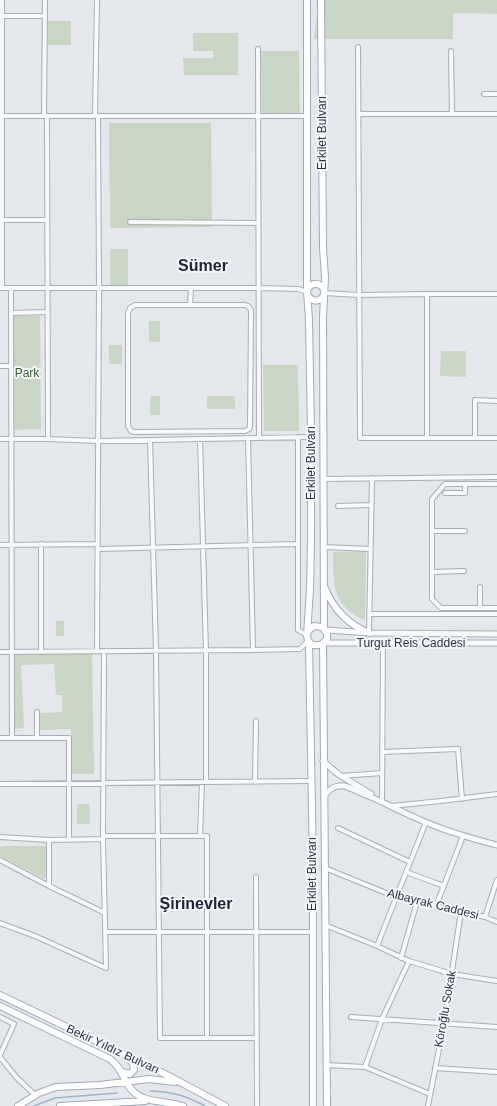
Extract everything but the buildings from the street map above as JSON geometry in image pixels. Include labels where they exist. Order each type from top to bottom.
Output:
[{"type":"main road","name":"Erkilet Bulvarı","points":[[307,0],[308,292],[310,320],[311,436],[311,548],[308,638],[311,781],[313,1106]]},
{"type":"main road","name":"Erkilet Bulvarı","points":[[321,0],[325,629]]},
{"type":"main road","points":[[316,284],[321,286],[324,293],[322,298],[317,301],[311,300],[308,292],[312,285],[316,284]]},
{"type":"main road","points":[[324,584],[329,598],[342,616],[357,627],[369,633]]},
{"type":"main road","points":[[320,626],[325,629],[327,636],[323,644],[317,646],[308,638],[311,627],[320,626]]},
{"type":"main road","name":"Erkilet Bulvarı","points":[[323,644],[326,1065],[328,1106]]},
{"type":"main road","name":"Bekir Yıldız Bulvarı","points":[[0,995],[128,1056],[225,1106]]},
{"type":"main road","name":"Bekir Yıldız Bulvarı","points":[[0,1006],[110,1059],[122,1072],[126,1082],[134,1093],[148,1100],[183,1106]]},
{"type":"main road","points":[[122,1072],[130,1074],[134,1070],[133,1064],[128,1056]]},
{"type":"main road","points":[[18,1106],[35,1095],[56,1087],[157,1079],[172,1081],[186,1086]]},
{"type":"main road","points":[[60,1106],[148,1100]]},
{"type":"street","points":[[2,0],[1,288],[258,288],[298,289],[308,292]]},
{"type":"street","points":[[45,0],[48,439]]},
{"type":"street","points":[[97,0],[99,288],[97,651]]},
{"type":"street","points":[[1,16],[45,16]]},
{"type":"street","points":[[358,47],[360,438],[497,438]]},
{"type":"street","points":[[258,48],[259,438]]},
{"type":"street","points":[[451,51],[452,114]]},
{"type":"street","points":[[484,94],[497,94]]},
{"type":"street","points":[[358,114],[497,114]]},
{"type":"street","points":[[1,116],[308,116]]},
{"type":"street","points":[[2,220],[47,220]]},
{"type":"street","points":[[130,222],[258,223]]},
{"type":"street","points":[[11,288],[12,738]]},
{"type":"street","points":[[190,305],[191,288]]},
{"type":"street","points":[[324,293],[359,295],[497,294]]},
{"type":"street","points":[[427,294],[427,438]]},
{"type":"street","points":[[135,305],[190,305],[244,305],[248,306],[250,309],[250,428],[245,431],[132,431],[128,426],[128,311],[135,305]]},
{"type":"street","points":[[11,313],[48,312]]},
{"type":"street","points":[[0,366],[11,366]]},
{"type":"street","points":[[475,438],[475,400],[497,400]]},
{"type":"street","points":[[0,439],[150,440],[311,436]]},
{"type":"street","points":[[0,652],[300,649],[308,638],[298,630],[298,437]]},
{"type":"street","points":[[248,438],[253,650]]},
{"type":"street","points":[[200,439],[206,651],[204,782],[200,836]]},
{"type":"street","points":[[150,440],[156,651],[160,1038],[257,1038]]},
{"type":"street","points":[[369,633],[372,478]]},
{"type":"street","points":[[324,479],[497,478]]},
{"type":"street","points":[[497,484],[444,484],[432,499],[432,599],[441,608],[497,608]]},
{"type":"street","points":[[444,492],[465,493],[465,484]]},
{"type":"street","points":[[338,506],[371,505]]},
{"type":"street","points":[[432,532],[465,531]]},
{"type":"street","points":[[0,544],[153,548],[298,544]]},
{"type":"street","points":[[41,544],[41,652]]},
{"type":"street","points":[[324,547],[370,549]]},
{"type":"street","points":[[432,572],[464,571]]},
{"type":"street","points":[[480,587],[480,608]]},
{"type":"street","points":[[369,614],[497,614]]},
{"type":"street","name":"Turgut Reis Caddesi","points":[[325,629],[369,633],[497,634]]},
{"type":"street","points":[[382,801],[383,643]]},
{"type":"street","name":"Turgut Reis Caddesi","points":[[323,644],[497,643]]},
{"type":"street","points":[[0,923],[30,934],[106,968],[103,837],[104,651]]},
{"type":"street","points":[[37,712],[37,738]]},
{"type":"street","points":[[255,782],[256,721]]},
{"type":"street","points":[[0,738],[69,738],[69,840]]},
{"type":"street","points":[[382,752],[458,749],[462,799]]},
{"type":"street","points":[[323,761],[341,776],[391,806],[426,822],[463,836],[497,845]]},
{"type":"street","points":[[341,776],[382,773]]},
{"type":"street","points":[[0,784],[311,781]]},
{"type":"street","points":[[324,798],[329,790],[340,786],[382,801]]},
{"type":"street","points":[[391,806],[497,794]]},
{"type":"street","points":[[377,946],[426,822]]},
{"type":"street","points":[[338,828],[410,862]]},
{"type":"street","points":[[0,837],[69,840],[103,837],[208,836],[207,1038]]},
{"type":"street","points":[[436,906],[463,836]]},
{"type":"street","points":[[49,840],[49,886]]},
{"type":"street","points":[[0,860],[105,913]]},
{"type":"street","name":"Albayrak Caddesi","points":[[325,868],[396,897],[485,917],[497,922]]},
{"type":"street","points":[[406,872],[444,886]]},
{"type":"street","points":[[256,877],[257,1106]]},
{"type":"street","points":[[485,917],[497,880]]},
{"type":"street","points":[[401,958],[417,902]]},
{"type":"street","name":"Köroğlu Sokak","points":[[428,1106],[444,1023],[461,912]]},
{"type":"street","points":[[325,925],[409,961],[452,974],[497,981]]},
{"type":"street","points":[[106,932],[312,932]]},
{"type":"street","points":[[365,1067],[382,1019],[409,961]]},
{"type":"street","points":[[0,1017],[14,1024],[0,1056],[17,1078],[35,1095]]},
{"type":"street","points":[[351,1017],[497,1026]]},
{"type":"street","points":[[326,1065],[365,1067],[430,1094]]},
{"type":"street","points":[[435,1068],[497,1072]]},
{"type":"green space","points":[[319,0],[497,0],[497,14],[453,13],[453,39],[314,39]]},
{"type":"green space","points":[[48,21],[71,21],[71,45],[48,45]]},
{"type":"green space","points":[[193,33],[238,33],[238,75],[184,75],[183,58],[213,58],[213,51],[193,51]]},
{"type":"green space","points":[[261,51],[299,51],[300,113],[262,113]]},
{"type":"green space","points":[[109,123],[211,123],[212,227],[110,228]]},
{"type":"green space","points":[[110,249],[128,249],[128,287],[110,287]]},
{"type":"green space","name":"Park","points":[[14,316],[40,316],[41,429],[13,430]]},
{"type":"green space","points":[[149,321],[160,321],[160,342],[149,342]]},
{"type":"green space","points":[[109,345],[122,345],[122,364],[109,364]]},
{"type":"green space","points":[[441,351],[466,351],[466,377],[440,376]]},
{"type":"green space","points":[[263,365],[298,365],[299,431],[264,431]]},
{"type":"green space","points":[[150,396],[160,396],[160,415],[150,415]]},
{"type":"green space","points":[[207,396],[235,396],[235,409],[207,409]]},
{"type":"green space","points":[[366,551],[365,618],[362,619],[352,613],[339,599],[334,582],[333,552]]},
{"type":"green space","points":[[56,621],[64,621],[64,636],[56,636]]},
{"type":"green space","points":[[92,652],[94,774],[71,774],[71,729],[40,730],[40,713],[62,712],[62,695],[56,695],[54,664],[21,665],[24,728],[14,729],[13,653]]},
{"type":"green space","points":[[77,804],[90,804],[90,824],[77,824]]},
{"type":"green space","points":[[46,846],[47,878],[42,878],[0,856],[0,847]]},
{"type":"waterway","points":[[150,1091],[178,1095],[191,1099],[205,1106]]},
{"type":"waterway","points":[[34,1106],[55,1098],[117,1093]]},
{"type":"district","name":"Sümer","points":[[203,265]]},
{"type":"district","name":"Şirinevler","points":[[196,903]]}]
